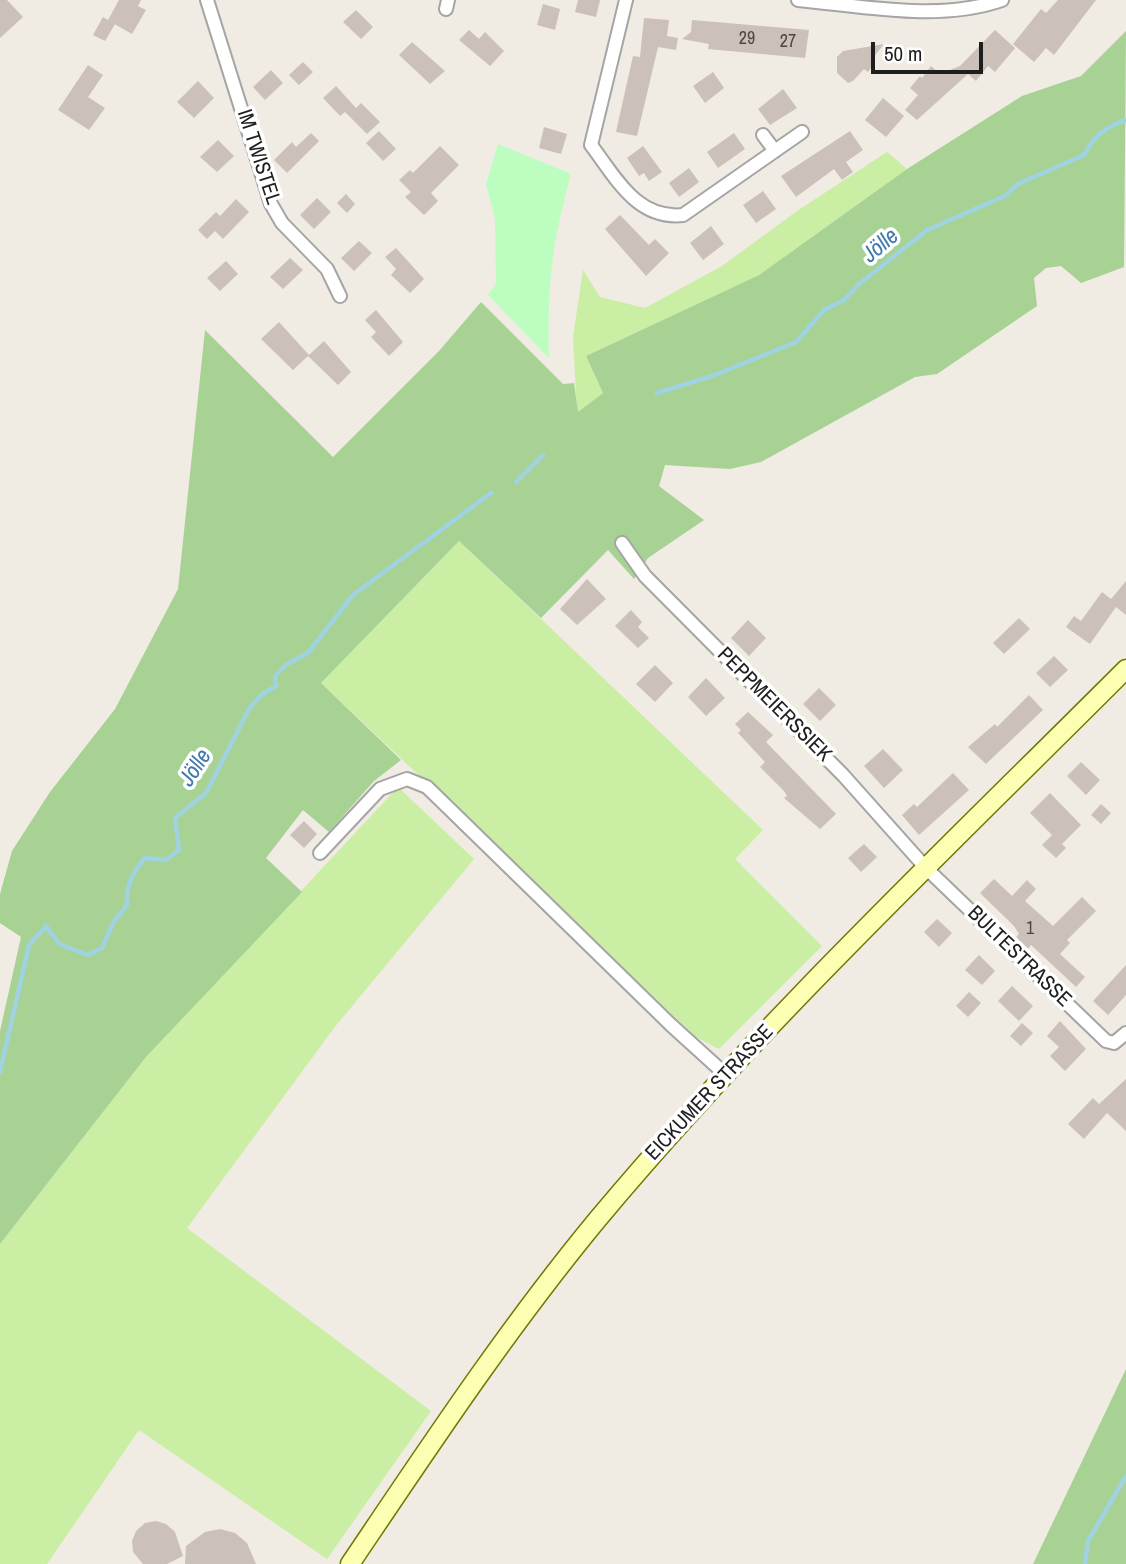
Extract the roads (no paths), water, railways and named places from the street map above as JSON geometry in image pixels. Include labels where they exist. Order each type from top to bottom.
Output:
[{"type":"main road","name":"EICKUMER STRASSE","points":[[350,1564],[477,1379],[604,1212],[725,1074],[1126,669]]},
{"type":"street","name":"IM TWISTEL","points":[[207,0],[271,204],[282,223],[327,268],[340,296]]},
{"type":"street","points":[[626,0],[592,145],[639,204],[653,213],[683,215],[802,132]]},
{"type":"street","points":[[798,0],[925,12],[979,8],[1002,0]]},
{"type":"street","points":[[763,135],[775,151]]},
{"type":"street","name":"PEPPMEIERSSIEK","points":[[622,542],[645,576],[844,775],[926,869]]},
{"type":"street","points":[[320,853],[380,789],[407,779],[426,787],[725,1074]]},
{"type":"street","name":"BULTESTRASSE","points":[[926,869],[1106,1041],[1114,1043],[1126,1033]]},
{"type":"waterway","name":"Jölle","points":[[657,393],[715,375],[796,342],[824,310],[844,300],[859,284],[927,230],[1005,196],[1018,184],[1084,155],[1101,133],[1126,120]]},
{"type":"waterway","name":"Jölle","points":[[516,482],[543,455]]},
{"type":"waterway","name":"Jölle","points":[[0,1072],[29,945],[46,926],[59,944],[88,955],[102,948],[113,923],[127,905],[129,886],[137,869],[145,858],[166,860],[179,850],[175,818],[206,793],[249,709],[261,695],[276,686],[275,676],[287,664],[308,653],[353,595],[491,493]]},
{"type":"waterway","points":[[1085,1564],[1088,1541],[1126,1476]]}]
